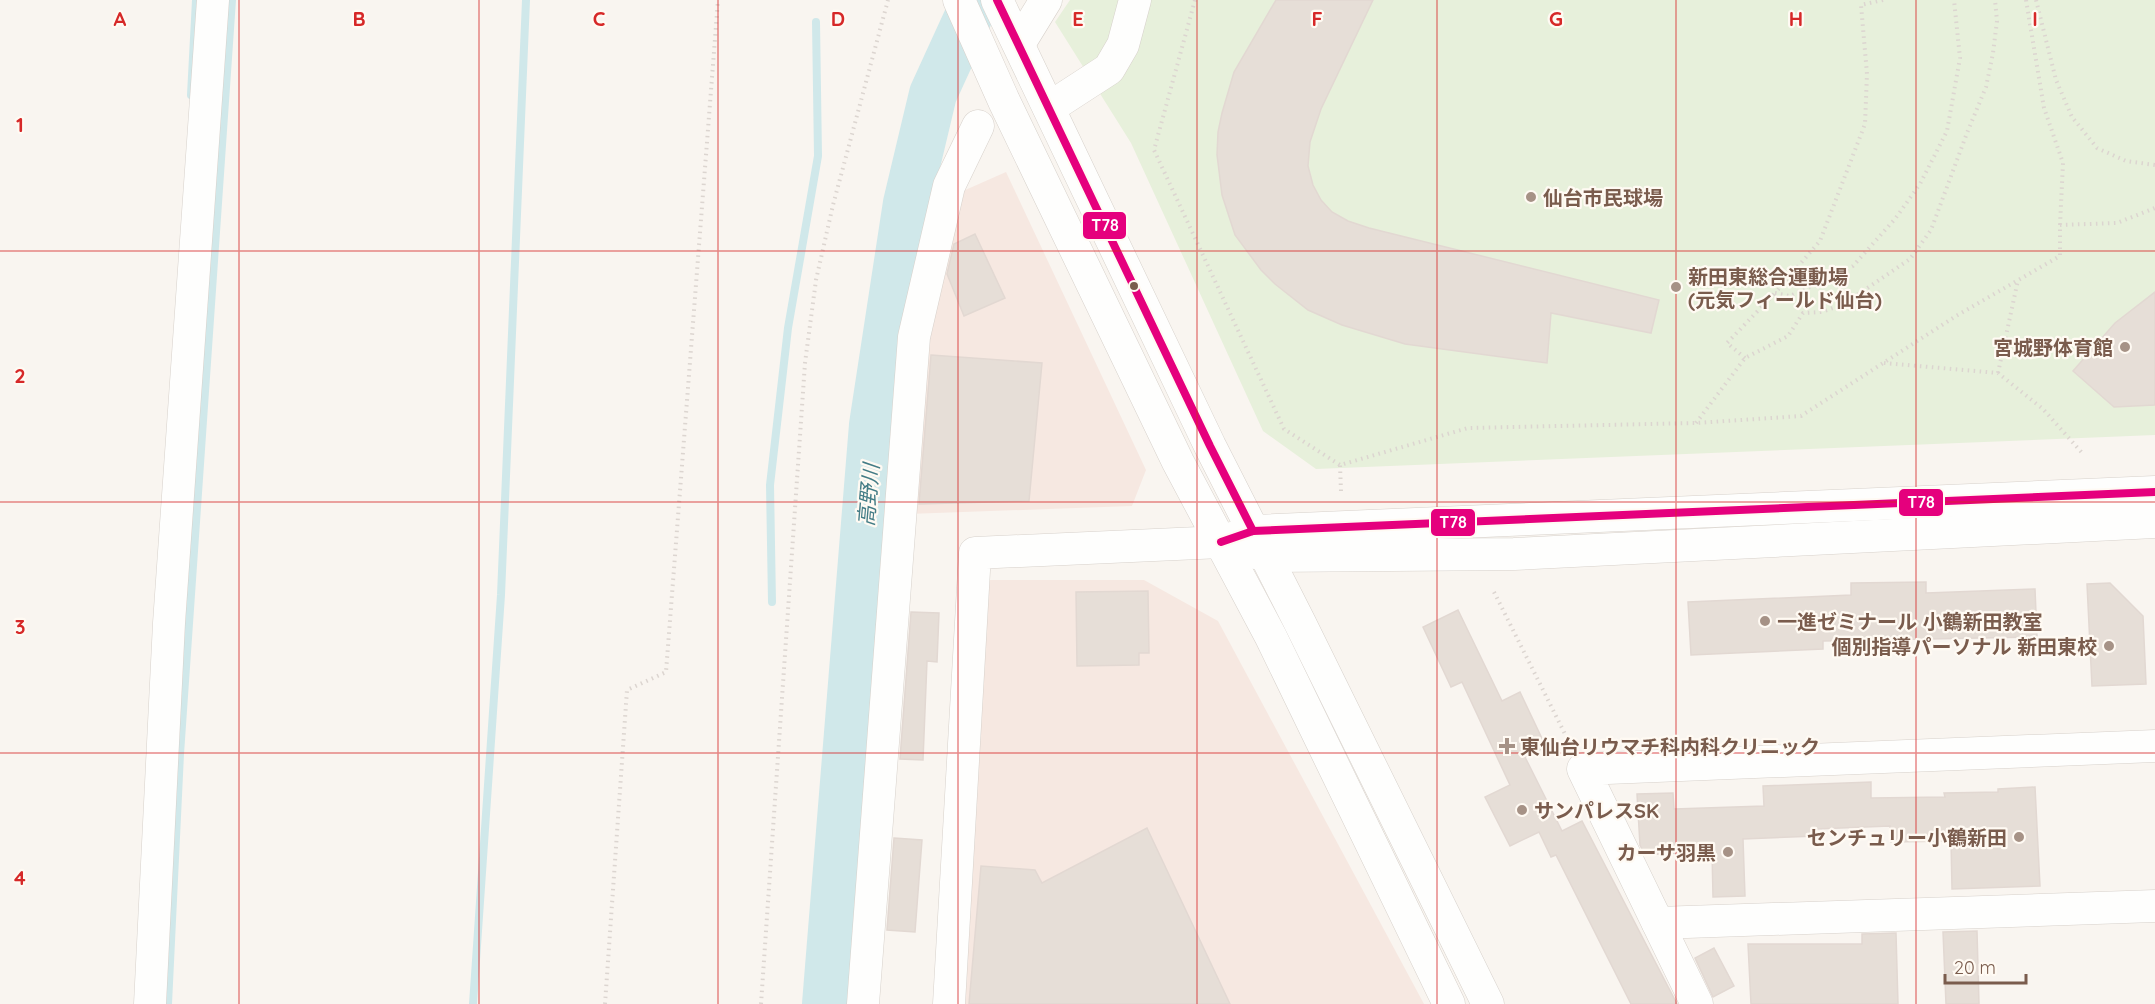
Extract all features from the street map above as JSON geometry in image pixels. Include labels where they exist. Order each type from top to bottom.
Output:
[{"type":"street","points":[[150,1004],[169,623],[213,0]]},
{"type":"street","points":[[959,0],[1178,462],[1271,637],[1449,1004]]},
{"type":"street","points":[[1019,44],[1046,0]]},
{"type":"street","points":[[1049,108],[1109,69],[1124,45],[1135,0]]},
{"type":"street","points":[[999,4],[1210,446],[1488,1004]]},
{"type":"street","points":[[863,1004],[914,338],[949,186],[978,126]]},
{"type":"street","points":[[1260,544],[2155,492]]},
{"type":"street","points":[[949,1004],[975,553],[1221,542],[1514,554],[2155,522]]},
{"type":"street","points":[[1697,1004],[1583,769],[2155,746]]},
{"type":"street","points":[[1658,924],[2155,906]]},
{"type":"path","points":[[605,1004],[627,690],[666,672],[718,0]]},
{"type":"path","points":[[761,1004],[805,363],[816,280],[833,206],[888,0]]},
{"type":"path","points":[[1195,0],[1154,150],[1284,429],[1340,465],[1468,428],[1696,423],[1801,416],[1956,316],[2060,256],[2063,163],[2044,108],[2026,0]]},
{"type":"path","points":[[1745,358],[1727,343],[1820,241],[1858,146],[1865,124],[1867,74],[1861,5],[1883,0]]},
{"type":"path","points":[[1775,293],[1790,296],[1853,266],[1895,219],[1920,184],[1947,131],[1960,58],[1954,0]]},
{"type":"path","points":[[1696,423],[1745,358],[1788,336],[1803,313],[1822,312],[1844,304],[1910,258],[1932,230],[1986,87],[1994,53],[1997,21],[1995,0]]},
{"type":"path","points":[[2036,0],[2056,80],[2072,117],[2097,148],[2126,161],[2155,165]]},
{"type":"path","points":[[2060,225],[2117,223],[2155,207]]},
{"type":"path","points":[[1998,373],[2018,280]]},
{"type":"path","points":[[1884,363],[1998,373],[2043,409],[2084,455]]},
{"type":"path","points":[[1340,465],[1341,491]]},
{"type":"path","points":[[1494,592],[1583,769]]},
{"type":"shaded area","points":[[1006,172],[1146,470],[1132,506],[908,514],[919,342],[954,195]]},
{"type":"shaded area","points":[[986,580],[1144,580],[1218,621],[1424,1004],[962,1004]]},
{"type":"green space","name":"新田東総合運動場 (元気フィールド仙台)","points":[[1070,0],[2155,0],[2155,435],[1316,469],[1263,431],[1131,143],[1055,22]]},
{"type":"building","points":[[1276,0],[1373,0],[1321,109],[1310,142],[1308,166],[1313,185],[1321,200],[1332,212],[1348,221],[1369,228],[1659,300],[1651,333],[1551,313],[1547,363],[1405,344],[1342,325],[1308,310],[1275,284],[1261,270],[1235,235],[1222,195],[1217,155],[1218,132],[1234,72]]},
{"type":"building","points":[[975,234],[1005,298],[964,316],[947,274],[954,244]]},
{"type":"building","name":"宮城野体育館","points":[[2155,292],[2155,405],[2114,407],[2073,371],[2115,323]]},
{"type":"building","points":[[931,355],[1042,363],[1029,501],[919,504]]},
{"type":"building","points":[[1926,582],[1926,593],[2035,589],[2037,637],[1823,641],[1823,649],[1691,655],[1688,602],[1851,595],[1851,583]]},
{"type":"building","points":[[2110,583],[2143,616],[2146,684],[2092,686],[2087,584]]},
{"type":"building","points":[[1148,591],[1149,653],[1139,653],[1139,665],[1077,666],[1076,592]]},
{"type":"building","points":[[1458,610],[1502,701],[1520,692],[1546,747],[1525,757],[1562,831],[1582,821],[1677,1004],[1631,1004],[1556,855],[1551,857],[1539,832],[1510,846],[1485,797],[1510,785],[1462,682],[1451,687],[1423,627]]},
{"type":"building","points":[[911,612],[939,613],[937,662],[927,661],[923,760],[900,759]]},
{"type":"building","points":[[1871,782],[1871,798],[1945,797],[1944,793],[1998,792],[1998,789],[2035,787],[2040,886],[1952,889],[1951,841],[1891,842],[1890,826],[1816,829],[1816,836],[1743,839],[1745,896],[1713,897],[1712,851],[1645,855],[1640,845],[1637,794],[1673,793],[1674,809],[1764,806],[1763,786]]},
{"type":"building","points":[[1147,828],[1230,1004],[969,1004],[981,866],[1035,870],[1042,883]]},
{"type":"building","points":[[894,838],[922,840],[915,932],[887,930]]},
{"type":"building","points":[[1977,931],[1979,1004],[1946,1004],[1943,932]]},
{"type":"building","points":[[1896,933],[1898,1004],[1751,1004],[1748,944],[1862,944],[1862,934]]},
{"type":"building","points":[[1714,948],[1734,986],[1713,997],[1695,958]]},
{"type":"waterway","points":[[191,95],[196,0]]},
{"type":"waterway","points":[[168,1004],[180,754],[232,0]]},
{"type":"waterway","points":[[473,1004],[501,595],[526,0]]},
{"type":"waterway","name":"高野川","points":[[826,1004],[873,425],[907,203],[933,94],[976,0]]},
{"type":"waterway","points":[[772,602],[770,485],[788,328],[818,156],[816,22]]},
{"type":"transit line","name":"T78","points":[[997,0],[1210,446],[1253,531]]},
{"type":"transit line","name":"T78","points":[[1221,542],[1253,531],[2155,492]]},
{"type":"place","name":"仙台市民球場","points":[[1531,197]]},
{"type":"place","name":"新田東総合運動場 (元気フィールド仙台)","points":[[1676,287]]},
{"type":"place","name":"宮城野体育館","points":[[2125,347]]},
{"type":"place","name":"一進ゼミナール 小鶴新田教室","points":[[1765,621]]},
{"type":"place","name":"個別指導パーソナル 新田東校","points":[[2109,646]]},
{"type":"place","name":"東仙台リウマチ科内科クリニック","points":[[1507,746]]},
{"type":"place","name":"サンパレスSK","points":[[1522,810]]},
{"type":"place","name":"センチュリー小鶴新田","points":[[2019,837]]},
{"type":"place","name":"カーサ羽黒","points":[[1728,852]]}]
